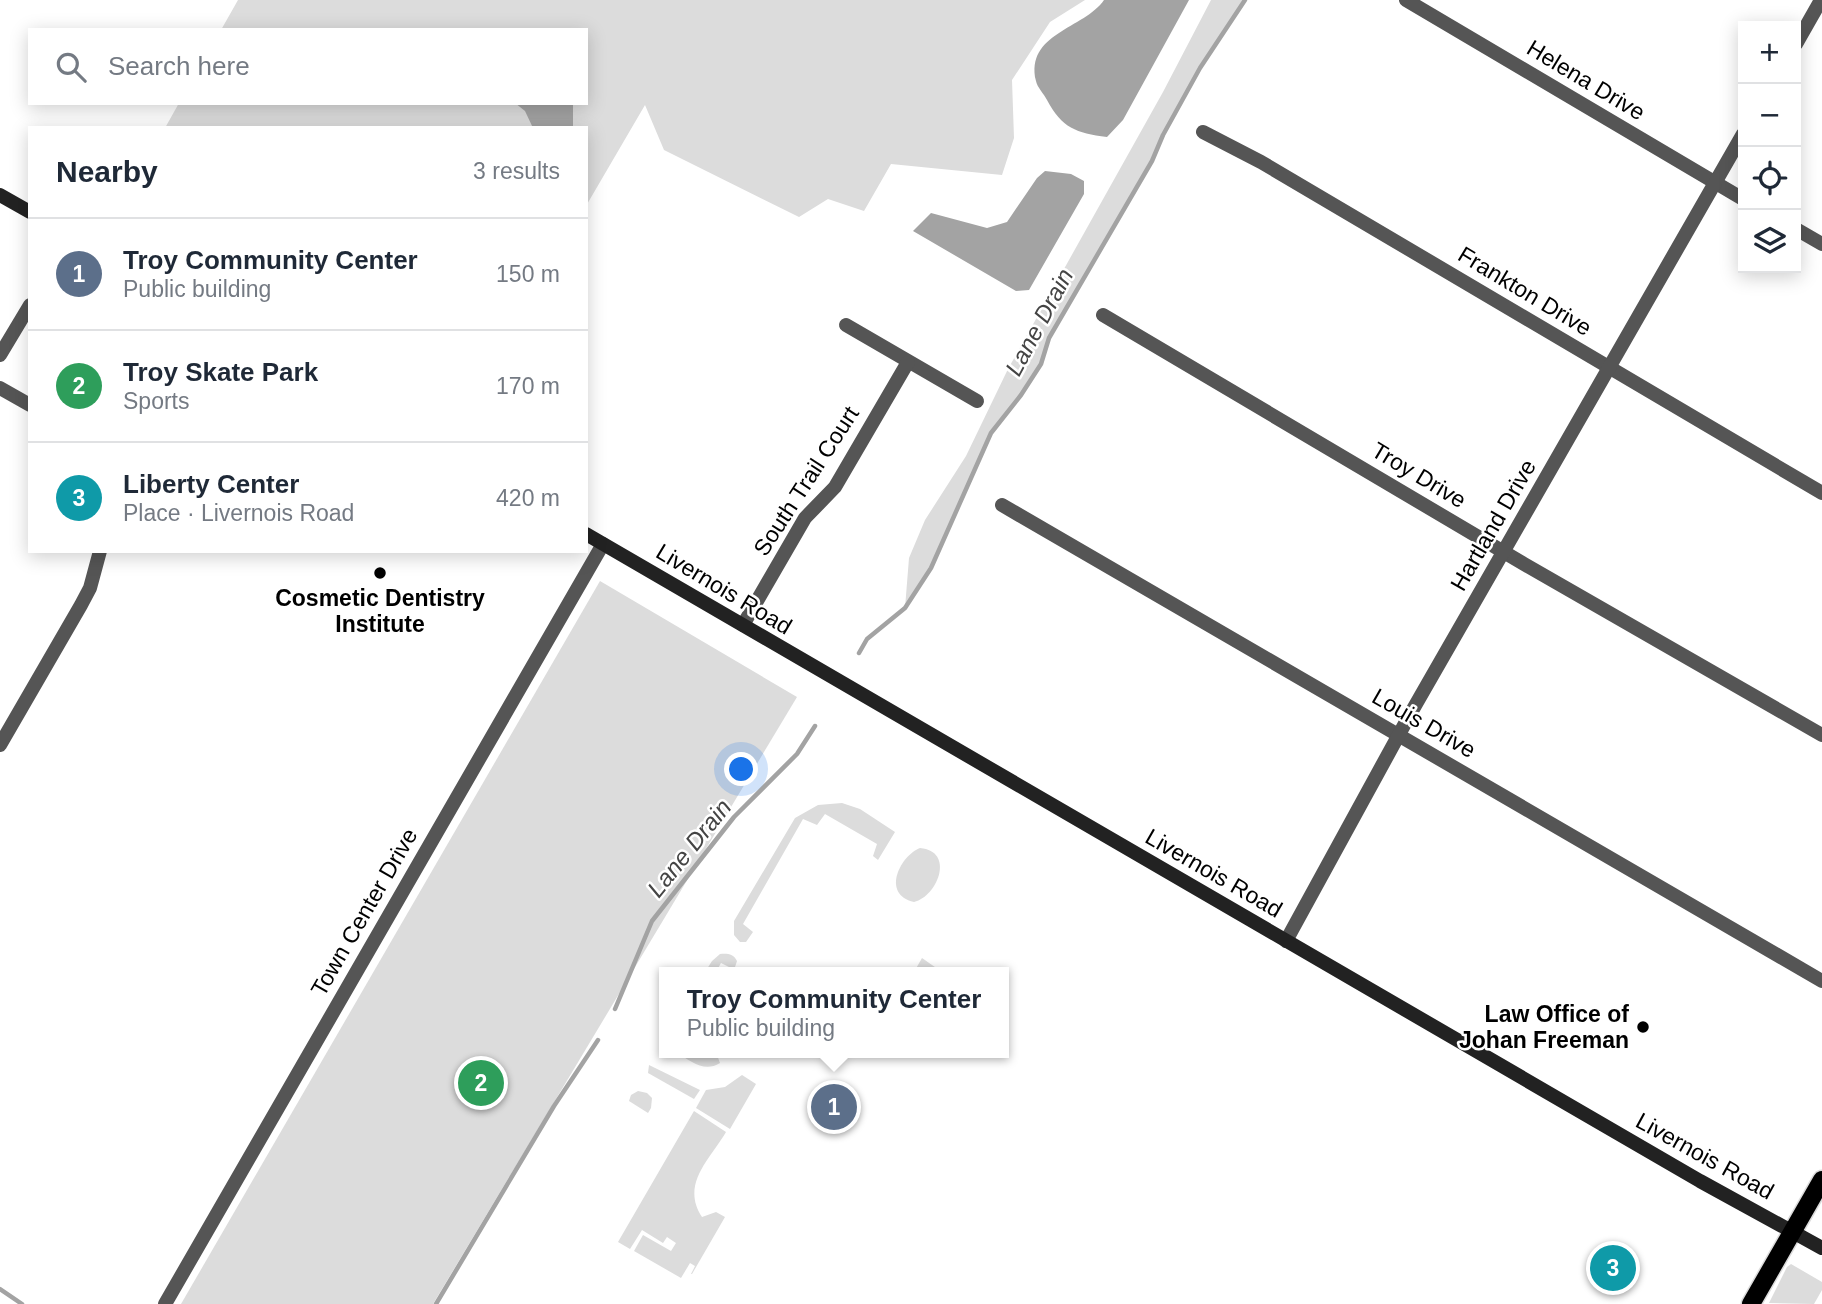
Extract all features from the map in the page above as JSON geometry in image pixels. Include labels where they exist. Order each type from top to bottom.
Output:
[{"type":"main road","points":[[0,195],[28,211]]},
{"type":"main road","name":"Livernois Road","points":[[588,535],[1700,1181],[1822,1248]]},
{"type":"main road","points":[[1751,1304],[1822,1180]]},
{"type":"street","name":"Helena Drive","points":[[1406,0],[1738,196]]},
{"type":"street","points":[[1801,35],[1821,0]]},
{"type":"street","name":"Frankton Drive","points":[[1203,132],[1261,162],[1822,493]]},
{"type":"street","name":"Hartland Drive","points":[[1286,941],[1399,734],[1738,143]]},
{"type":"street","points":[[1801,232],[1822,244]]},
{"type":"street","points":[[0,355],[28,308]]},
{"type":"street","name":"Troy Drive","points":[[1103,315],[1504,552],[1822,735]]},
{"type":"street","points":[[846,325],[977,401]]},
{"type":"street","name":"South Trail Court","points":[[743,625],[805,518],[835,487],[908,362]]},
{"type":"street","points":[[0,388],[28,404]]},
{"type":"street","name":"Louis Drive","points":[[1002,505],[1822,981]]},
{"type":"street","name":"Town Center Drive","points":[[165,1304],[603,544]]},
{"type":"street","points":[[0,745],[81,605],[99,553]]},
{"type":"shaded area","points":[[238,0],[1085,0],[1050,22],[1012,80],[1014,138],[1002,175],[891,164],[864,211],[828,199],[799,217],[664,150],[645,105],[588,203],[588,126],[166,126],[178,105],[588,105],[588,28],[222,28]]},
{"type":"shaded area","points":[[1104,0],[1189,0],[1123,120],[1107,137],[1078,131],[1058,117],[1037,83],[1035,65],[1039,52],[1047,42],[1095,10]]},
{"type":"shaded area","points":[[1211,0],[1245,0],[1200,68],[1163,135],[1150,166],[1049,338],[1036,375],[991,433],[931,568],[905,608],[909,558],[925,520],[966,456],[1008,369],[1163,92]]},
{"type":"shaded area","points":[[518,105],[573,105],[573,126],[532,126],[525,111]]},
{"type":"shaded area","points":[[1045,171],[1071,174],[1084,181],[1084,194],[1029,290],[1016,291],[913,231],[931,213],[987,228],[1007,222],[1037,178]]},
{"type":"shaded area","points":[[600,581],[797,697],[433,1304],[181,1304]]},
{"type":"shaded area","points":[[842,803],[860,809],[895,832],[878,860],[873,856],[877,844],[825,814],[817,825],[803,819],[743,924],[753,932],[746,942],[740,942],[734,935],[734,921],[795,818],[818,805]]},
{"type":"shaded area","points":[[920,848],[931,851],[937,857],[939,874],[930,891],[914,902],[904,898],[896,883],[906,858]]},
{"type":"shaded area","points":[[720,954],[728,954],[737,961],[735,967],[721,963],[719,967],[708,967]]},
{"type":"shaded area","points":[[922,958],[935,967],[917,967]]},
{"type":"shaded area","points":[[686,1058],[718,1058],[720,1063],[708,1067]]},
{"type":"shaded area","points":[[649,1065],[700,1090],[694,1099],[648,1073]]},
{"type":"shaded area","points":[[742,1075],[756,1084],[730,1129],[696,1108],[706,1090],[725,1087]]},
{"type":"shaded area","points":[[638,1091],[647,1093],[652,1098],[648,1113],[629,1101],[631,1095]]},
{"type":"shaded area","points":[[694,1111],[726,1132],[700,1172],[694,1193],[702,1217],[716,1212],[725,1217],[692,1274],[695,1266],[690,1263],[681,1278],[634,1251],[643,1235],[671,1251],[676,1243],[667,1237],[663,1243],[642,1230],[630,1249],[618,1242]]},
{"type":"shaded area","points":[[1791,1264],[1822,1282],[1822,1290],[1814,1304],[1769,1303]]},
{"type":"waterway","name":"Lane Drain","points":[[859,653],[867,639],[905,608],[931,568],[991,433],[1041,364],[1049,338],[1152,161],[1163,135],[1200,68],[1245,0]]},
{"type":"waterway","name":"Lane Drain","points":[[615,1009],[652,921],[734,817],[797,754],[815,726]]},
{"type":"waterway","name":"Lane Drain","points":[[436,1304],[554,1106],[598,1040]]},
{"type":"waterway","points":[[0,1289],[22,1304]]},
{"type":"place","name":"Cosmetic Dentistry Institute","points":[[380,573]]},
{"type":"place","name":"Law Office of Johan Freeman","points":[[1643,1027]]},
{"type":"place","name":"Troy Skate Park","points":[[481,1083]]},
{"type":"place","name":"Troy Community Center","points":[[834,1107]]},
{"type":"place","name":"Liberty Center","points":[[1613,1268]]}]
